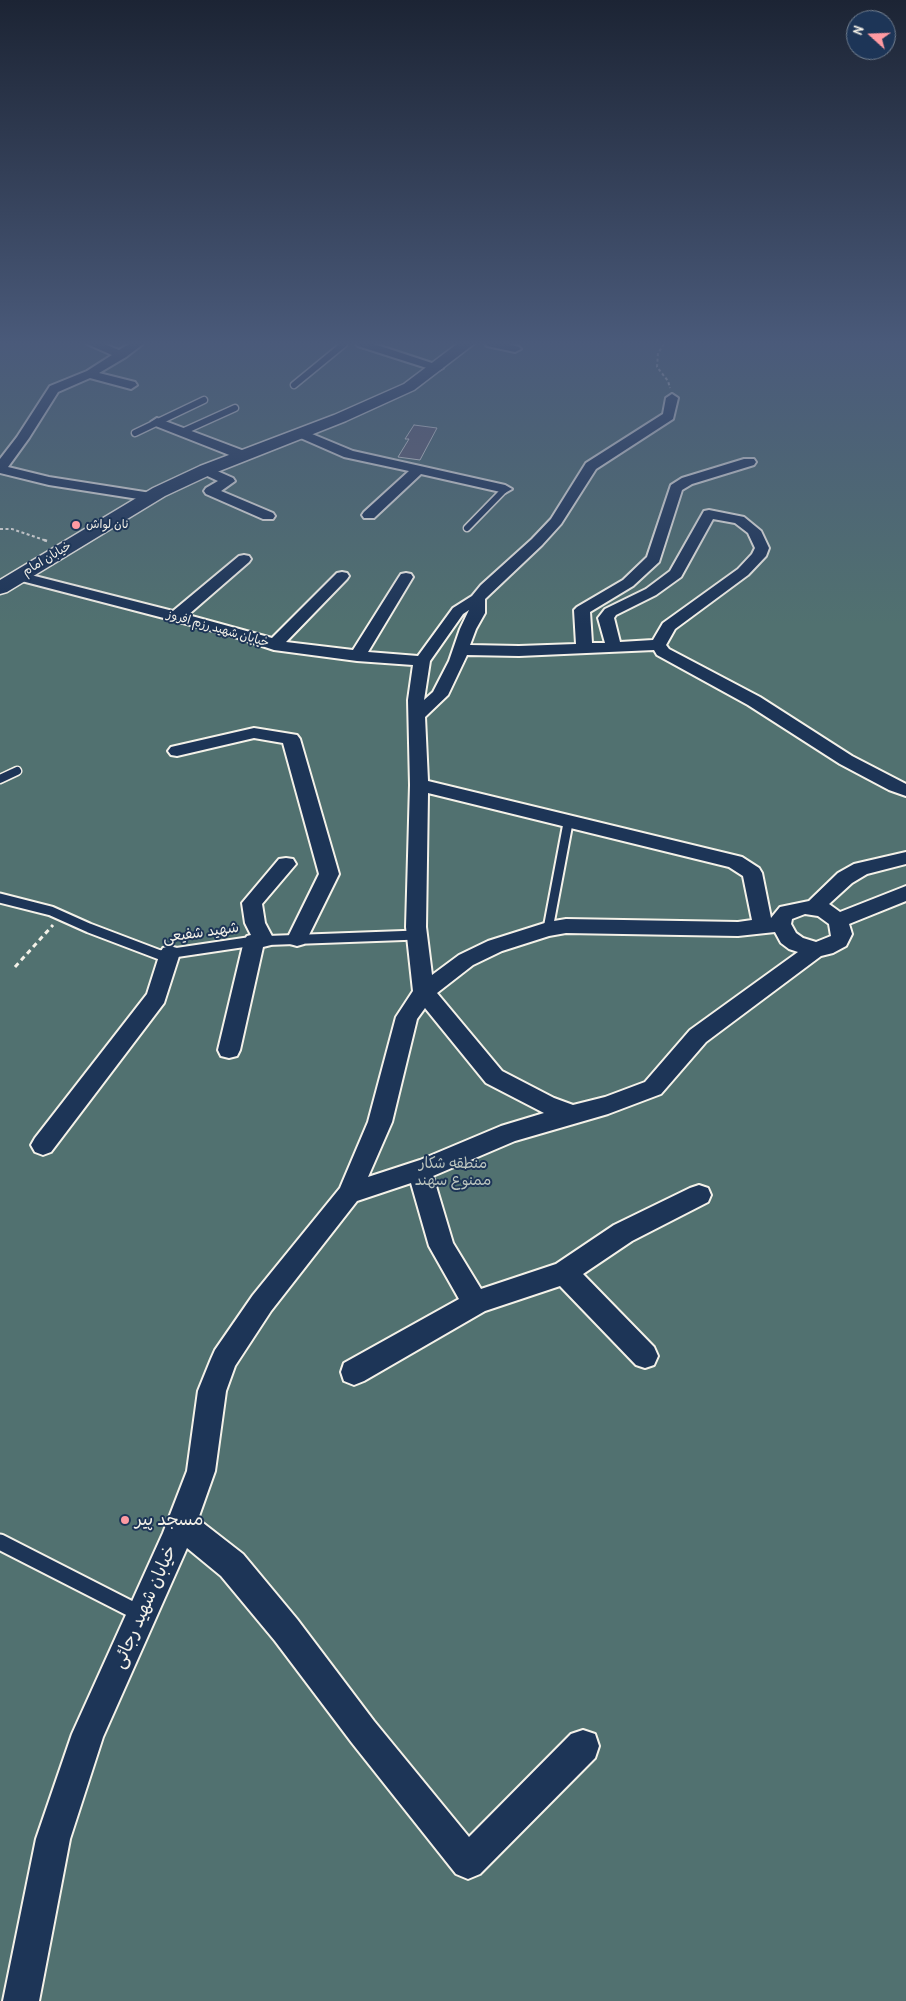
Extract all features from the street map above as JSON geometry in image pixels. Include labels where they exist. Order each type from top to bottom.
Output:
[{"type":"street","points":[[23,437],[2,463],[49,481],[150,497]]},
{"type":"street","points":[[196,437],[242,455]]},
{"type":"street","name":"خیابان امام","points":[[0,588],[150,497],[206,470],[288,437]]},
{"type":"street","points":[[310,437],[349,454],[417,471],[505,489]]},
{"type":"street","points":[[572,1114],[546,1104],[494,1077],[424,992],[417,935],[419,785],[418,714],[416,700],[422,661],[458,611],[477,599],[486,588],[537,542],[556,521],[591,466],[636,437]]},
{"type":"street","points":[[584,648],[582,610],[628,583],[654,559],[676,488],[687,481],[748,462]]},
{"type":"street","points":[[206,470],[228,482],[211,491],[268,516]]},
{"type":"street","points":[[368,516],[417,471]]},
{"type":"street","points":[[614,647],[606,618],[610,612],[651,592],[676,574],[709,514],[739,520],[754,531],[762,548],[759,556],[743,572],[670,626],[658,645]]},
{"type":"street","points":[[176,617],[244,559]]},
{"type":"street","name":"خیابان شهید رزم افروز","points":[[19,576],[274,645],[357,656],[422,661]]},
{"type":"street","points":[[274,645],[342,576]]},
{"type":"street","points":[[357,656],[406,577]]},
{"type":"street","points":[[418,714],[440,695],[468,629],[477,613],[477,599]]},
{"type":"street","points":[[460,650],[519,651],[658,645]]},
{"type":"street","points":[[658,645],[663,652],[754,701],[846,760],[906,790]]},
{"type":"street","points":[[177,751],[254,733],[291,739],[329,874],[297,939]]},
{"type":"street","points":[[419,785],[735,862],[752,873],[772,925],[783,931],[792,941],[806,948],[816,949],[833,946],[839,941],[842,934],[842,928],[832,915],[814,907],[795,908],[772,925]]},
{"type":"street","points":[[814,907],[845,878],[861,869],[906,858]]},
{"type":"street","points":[[229,1050],[259,940],[252,903],[286,864]]},
{"type":"street","points":[[838,921],[906,892]]},
{"type":"street","name":"خیابان شهید رجائی","points":[[21,2001],[53,1839],[88,1734],[181,1524],[201,1471],[212,1391],[224,1359],[262,1303],[349,1194],[380,1122],[407,1017],[424,992],[466,960],[495,946],[548,929],[566,926],[738,929],[772,925]]},
{"type":"street","points":[[349,1194],[420,1171],[508,1134],[608,1105],[653,1088],[698,1036],[816,949]]},
{"type":"street","points":[[43,1145],[157,997],[170,953]]},
{"type":"street","points":[[420,1171],[441,1246],[471,1296],[477,1302]]},
{"type":"street","points":[[354,1372],[477,1302],[564,1273],[623,1233],[699,1196]]},
{"type":"street","points":[[564,1273],[578,1285],[645,1356]]},
{"type":"street","points":[[181,1524],[232,1565],[286,1630],[363,1732],[468,1862],[582,1746]]},
{"type":"lane","points":[[467,528],[505,489]]},
{"type":"lane","points":[[0,779],[17,771]]},
{"type":"lane","points":[[548,929],[568,822]]},
{"type":"lane","name":"شهید شفیعی","points":[[0,898],[52,911],[160,955],[259,940],[417,935]]},
{"type":"lane","points":[[0,1542],[142,1614]]},
{"type":"path","points":[[0,529],[12,529],[66,547]]},
{"type":"path","points":[[15,968],[61,915]]},
{"type":"green space","name":"منطقه شکار ممنوع سهند","points":[[0,437],[906,437],[906,2001],[0,2001]]},
{"type":"building","points":[[406,437],[432,437],[420,460],[398,457],[409,439],[405,439]]},
{"type":"place","name":"نان لواش","points":[[76,525]]},
{"type":"place","name":"مسجد پیر","points":[[125,1520]]}]
